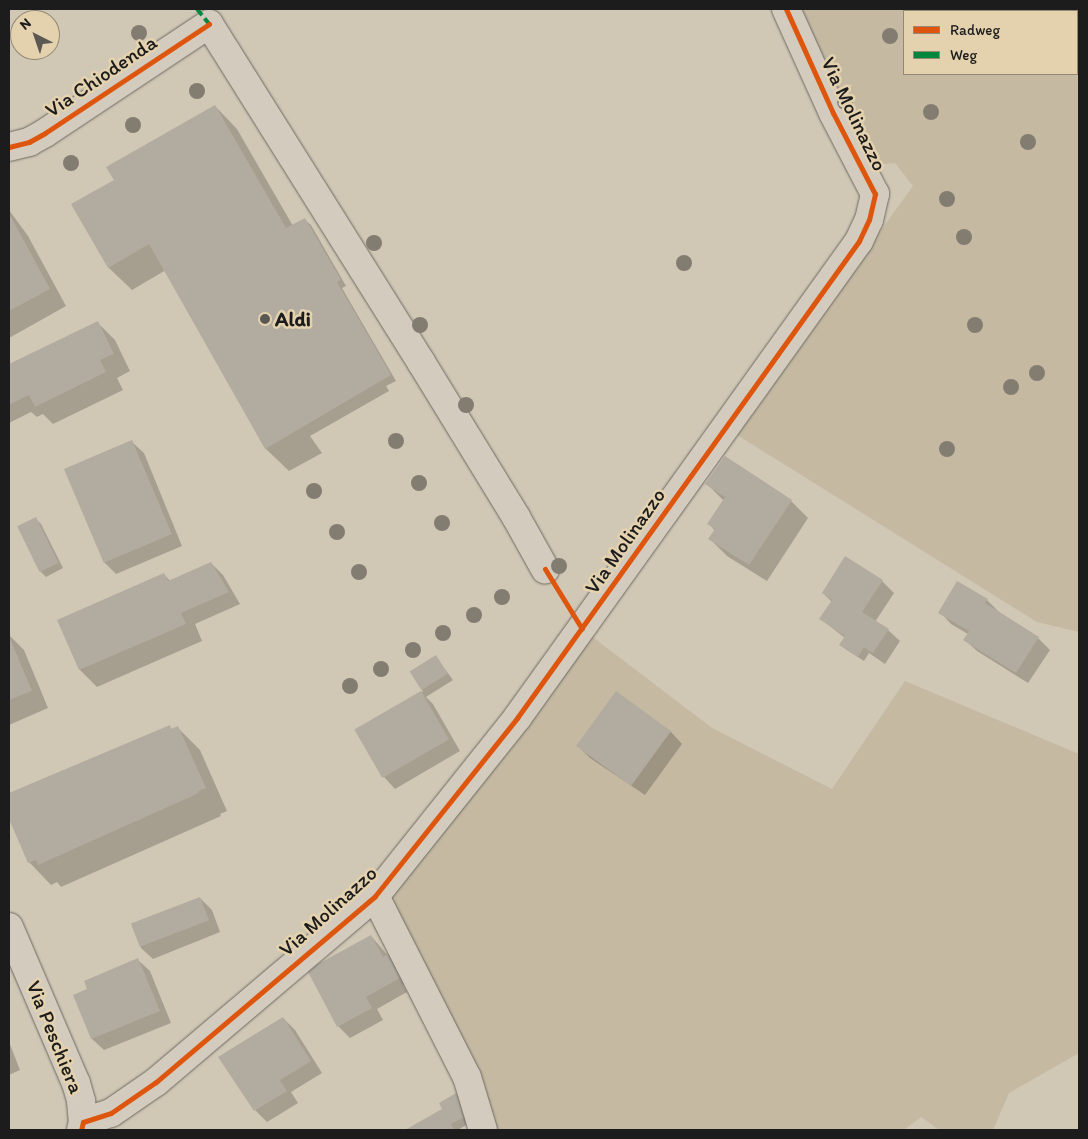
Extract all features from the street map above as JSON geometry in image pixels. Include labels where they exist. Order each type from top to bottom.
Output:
[{"type":"street","name":"Via Molinazzo","points":[[82,1126],[112,1113],[156,1082],[375,896],[517,718],[859,241],[869,220],[875,194],[834,113],[786,9]]},
{"type":"street","name":"Via Chiodenda","points":[[9,148],[29,142],[45,133],[208,24],[421,362],[516,517],[544,570]]},
{"type":"street","points":[[375,896],[467,1077],[483,1130]]},
{"type":"street","name":"Via Peschiera","points":[[9,927],[76,1084],[81,1101],[82,1126]]},
{"type":"shaded area","points":[[797,9],[1079,9],[1079,632],[1037,622],[734,433],[913,186],[895,163],[884,164],[869,156]]},
{"type":"shaded area","points":[[582,629],[712,728],[832,789],[905,681],[1079,754],[1079,1053],[1009,1093],[993,1130],[939,1130],[921,1117],[904,1130],[483,1130],[375,896]]},
{"type":"building","name":"Aldi","points":[[215,105],[286,228],[305,218],[341,280],[337,282],[391,375],[265,449],[149,244],[108,268],[71,204],[114,180],[106,167]]},
{"type":"building","points":[[9,216],[50,289],[9,311]]},
{"type":"building","points":[[98,321],[114,354],[100,360],[106,372],[35,407],[29,395],[9,405],[9,364]]},
{"type":"building","points":[[132,440],[172,534],[104,563],[64,469]]},
{"type":"building","points":[[725,456],[792,500],[749,565],[708,539],[715,529],[707,524],[725,497],[705,484]]},
{"type":"building","points":[[36,517],[58,563],[39,572],[17,526]]},
{"type":"building","points":[[845,556],[883,580],[862,612],[889,629],[873,653],[864,647],[858,657],[839,645],[845,636],[819,619],[832,600],[822,593]]},
{"type":"building","points":[[211,562],[229,592],[181,613],[186,624],[79,670],[57,620],[164,573],[168,581]]},
{"type":"building","points":[[957,581],[988,599],[985,603],[1039,637],[1016,673],[963,640],[969,631],[938,613]]},
{"type":"building","points":[[9,636],[32,691],[9,700]]},
{"type":"building","points":[[436,655],[448,674],[421,690],[410,671]]},
{"type":"building","points":[[421,691],[449,739],[382,778],[354,730]]},
{"type":"building","points":[[616,691],[671,731],[631,786],[576,746]]},
{"type":"building","points":[[170,725],[171,729],[178,726],[206,788],[198,791],[199,793],[38,865],[36,860],[28,863],[9,819],[9,793]]},
{"type":"building","points":[[200,897],[209,920],[140,947],[131,924]]},
{"type":"building","points":[[371,935],[383,957],[393,951],[405,975],[366,997],[372,1008],[337,1027],[307,970]]},
{"type":"building","points":[[138,958],[160,1011],[91,1039],[73,995],[87,989],[84,981]]},
{"type":"building","points":[[283,1017],[311,1061],[280,1080],[287,1091],[254,1111],[218,1057]]},
{"type":"building","points":[[456,1093],[468,1115],[451,1124],[454,1130],[405,1130],[442,1109],[439,1103]]},
{"type":"marked path","points":[[197,9],[209,24]]},
{"type":"cycle path","points":[[81,1130],[83,1122],[111,1113],[156,1082],[375,896],[517,718],[859,241],[869,220],[875,194],[833,113],[786,9]]},
{"type":"cycle path","points":[[9,147],[29,142],[45,133],[209,24]]},
{"type":"cycle path","points":[[545,569],[582,629]]},
{"type":"place","name":"Aldi","points":[[265,319]]}]
